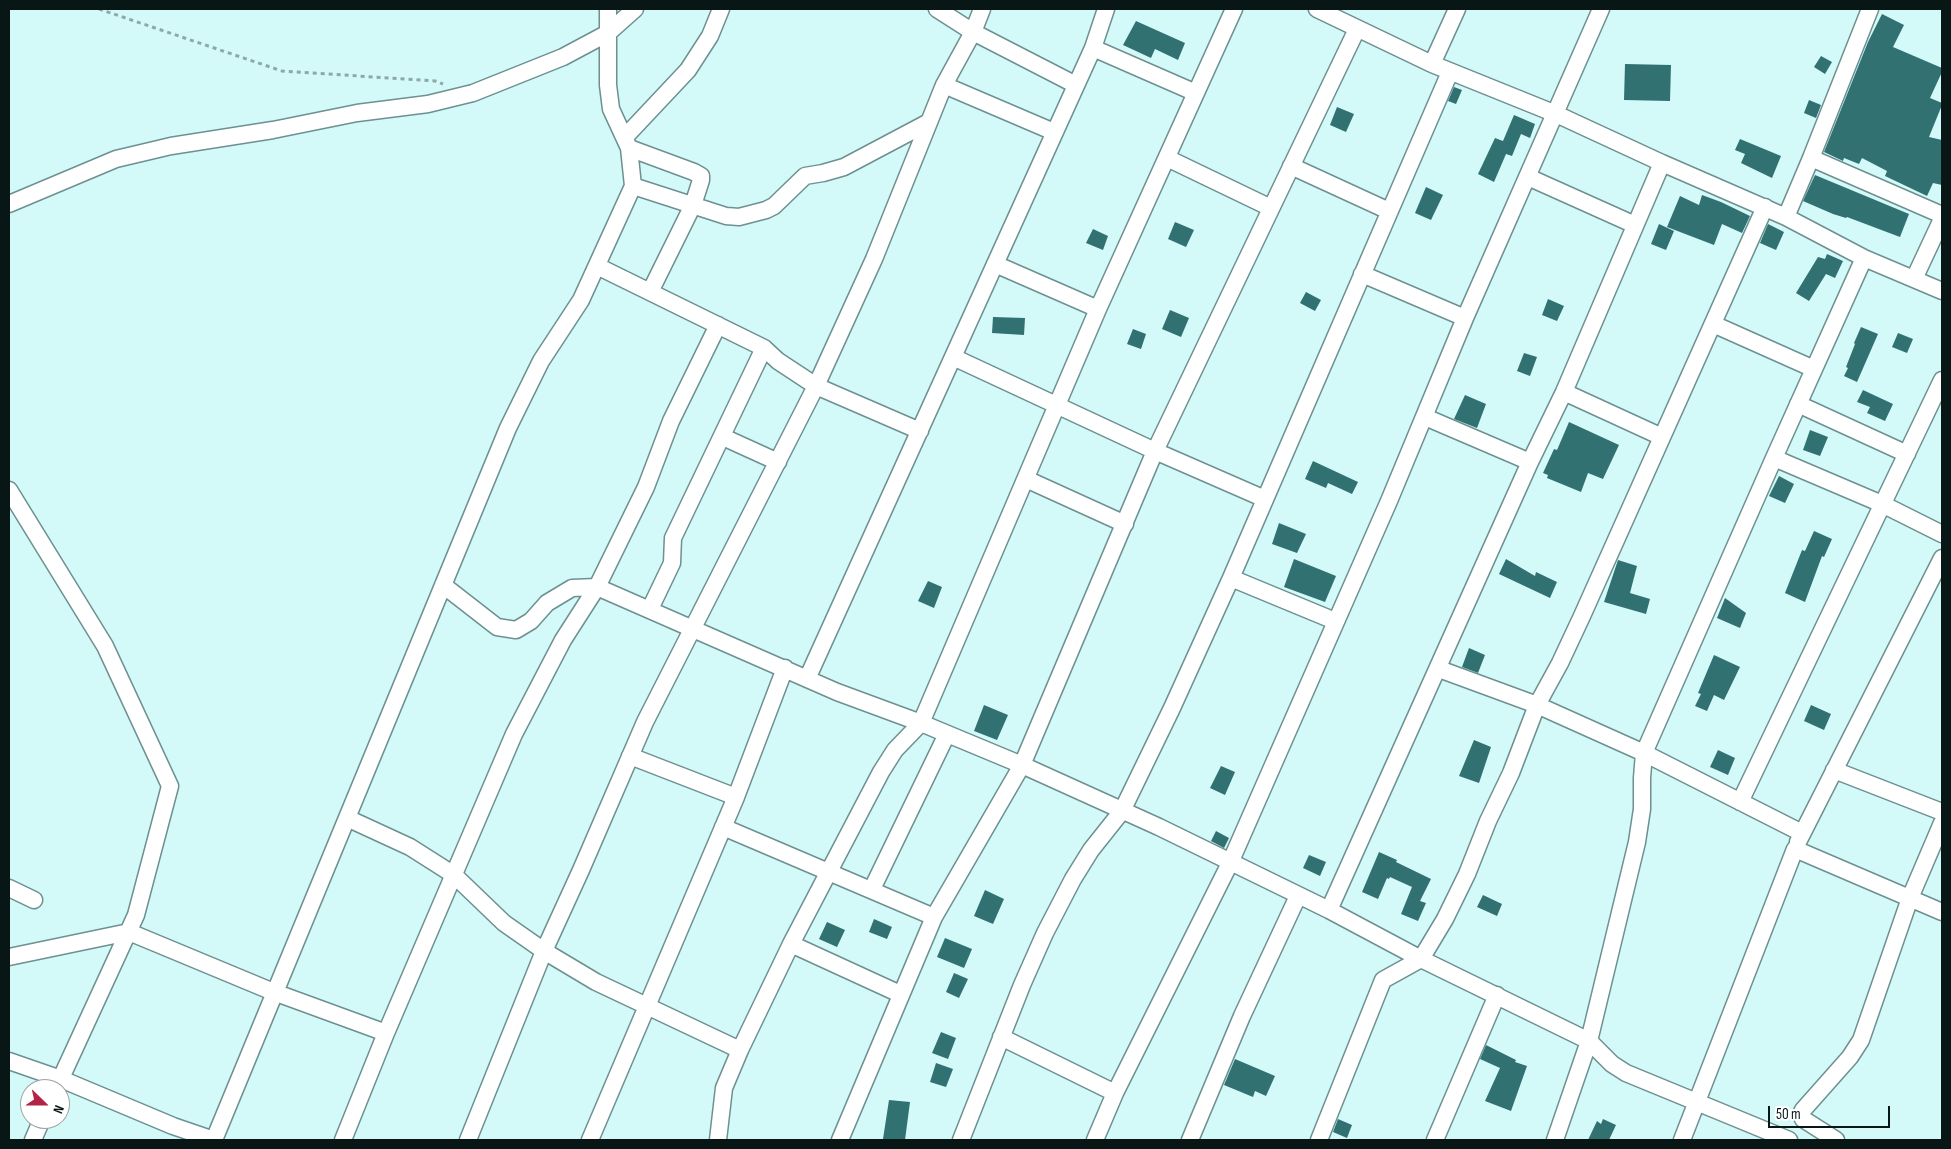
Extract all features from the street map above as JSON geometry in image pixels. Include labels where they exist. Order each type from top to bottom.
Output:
[{"type":"street","points":[[70,1088],[214,1140],[508,428],[541,361],[581,300],[633,186],[627,142],[611,109],[608,85],[608,9]]},
{"type":"street","points":[[9,204],[116,159],[171,146],[273,130],[357,113],[428,104],[473,93],[563,58],[608,33],[635,9]]},
{"type":"street","points":[[627,142],[688,70],[710,36],[721,9]]},
{"type":"street","points":[[937,9],[973,32],[1076,85]]},
{"type":"street","points":[[468,1140],[544,951],[645,722],[816,386],[874,259],[944,85],[973,32],[982,9]]},
{"type":"street","points":[[808,679],[1093,48],[1106,9]]},
{"type":"street","points":[[718,1140],[724,1088],[740,1050],[791,944],[881,772],[895,750],[920,723],[1098,309],[1234,9]]},
{"type":"street","points":[[1317,9],[1334,13],[1357,28],[1450,72],[1556,114],[1764,207],[1864,258],[1942,291]]},
{"type":"street","points":[[1432,64],[1456,9]]},
{"type":"street","points":[[1094,1140],[1115,1093],[1230,863],[1425,417],[1465,318],[1601,9]]},
{"type":"street","points":[[1786,217],[1812,158],[1870,9]]},
{"type":"street","points":[[840,1140],[934,917],[1022,765],[1155,451],[1357,28]]},
{"type":"street","points":[[1093,48],[1196,93]]},
{"type":"street","points":[[961,1140],[1001,1037],[1045,933],[1072,879],[1091,850],[1122,810],[1172,708],[1231,578],[1450,72]]},
{"type":"street","points":[[944,85],[1054,132]]},
{"type":"street","points":[[633,186],[733,217],[766,210],[774,206],[805,176],[844,167],[929,122]]},
{"type":"street","points":[[627,142],[701,176],[694,205],[650,292]]},
{"type":"street","points":[[1167,158],[1272,208]]},
{"type":"street","points":[[1812,158],[1942,215]]},
{"type":"street","points":[[1329,910],[1530,462],[1564,392],[1662,163]]},
{"type":"street","points":[[1291,166],[1390,211]]},
{"type":"street","points":[[1528,177],[1634,225]]},
{"type":"street","points":[[1319,1140],[1383,980],[1420,959],[1445,919],[1467,874],[1488,821],[1511,774],[1537,705],[1564,655],[1764,207]]},
{"type":"street","points":[[1914,279],[1942,219]]},
{"type":"street","points":[[1555,1140],[1589,1041],[1637,842],[1642,809],[1644,753],[1864,258]]},
{"type":"street","points":[[995,264],[1098,309]]},
{"type":"street","points":[[597,266],[764,348],[778,361],[816,386],[920,431]]},
{"type":"street","points":[[1362,274],[1465,318]]},
{"type":"street","points":[[1713,324],[1814,369]]},
{"type":"street","points":[[343,1140],[386,1033],[494,778],[531,700],[563,640],[597,587],[646,487],[672,421],[718,325]]},
{"type":"street","points":[[650,609],[672,563],[673,538],[764,348]]},
{"type":"street","points":[[953,357],[1155,451],[1265,499]]},
{"type":"street","points":[[1740,802],[1942,380]]},
{"type":"street","points":[[1564,392],[1662,436]]},
{"type":"street","points":[[1798,404],[1906,454]]},
{"type":"street","points":[[1425,417],[1530,462]]},
{"type":"street","points":[[723,437],[778,462]]},
{"type":"street","points":[[1774,458],[1882,504],[1942,534]]},
{"type":"street","points":[[1026,479],[1125,524]]},
{"type":"street","points":[[9,490],[105,646],[170,786],[142,893],[129,932],[60,1079]]},
{"type":"street","points":[[1682,1140],[1802,833],[1942,558]]},
{"type":"street","points":[[1231,578],[1335,621]]},
{"type":"street","points":[[443,585],[497,627],[516,630],[531,621],[547,603],[572,588],[597,587],[838,692],[1022,765],[1159,827],[1329,910],[1420,959],[1589,1041],[1612,1064],[1626,1073],[1789,1140]]},
{"type":"street","points":[[590,1140],[736,797],[785,668]]},
{"type":"street","points":[[1438,669],[1537,705],[1644,753],[1802,833]]},
{"type":"street","points":[[872,889],[947,734]]},
{"type":"street","points":[[630,756],[736,797]]},
{"type":"street","points":[[1834,770],[1942,812]]},
{"type":"street","points":[[347,818],[410,847],[454,875],[504,923],[544,951],[596,982],[740,1050]]},
{"type":"street","points":[[1836,1140],[1803,1119],[1801,1114],[1850,1056],[1861,1040],[1910,898],[1942,823]]},
{"type":"street","points":[[723,827],[934,917]]},
{"type":"street","points":[[1795,849],[1942,912]]},
{"type":"street","points":[[9,888],[34,900]]},
{"type":"street","points":[[1190,1140],[1242,1016],[1298,896]]},
{"type":"street","points":[[9,957],[129,932],[275,992],[386,1033]]},
{"type":"street","points":[[791,944],[900,994]]},
{"type":"street","points":[[1434,1140],[1497,995]]},
{"type":"street","points":[[1001,1037],[1115,1093]]},
{"type":"street","points":[[9,1061],[47,1079]]},
{"type":"path","points":[[99,9],[282,71],[445,84]]},
{"type":"building","points":[[1882,14],[1904,25],[1893,47],[1942,68],[1930,98],[1942,103],[1942,105],[1929,137],[1942,140],[1942,185],[1933,183],[1927,196],[1885,176],[1887,171],[1862,158],[1859,164],[1844,158],[1843,161],[1824,152],[1868,42]]},
{"type":"building","points":[[1136,21],[1185,43],[1178,60],[1155,49],[1151,58],[1123,45]]},
{"type":"building","points":[[1821,56],[1832,62],[1825,74],[1814,67]]},
{"type":"building","points":[[1625,64],[1671,65],[1670,101],[1624,100]]},
{"type":"building","points":[[1454,87],[1462,90],[1456,104],[1448,101]]},
{"type":"building","points":[[1809,100],[1821,105],[1816,118],[1804,113]]},
{"type":"building","points":[[1337,107],[1354,114],[1346,132],[1330,125]]},
{"type":"building","points":[[1514,115],[1535,124],[1530,138],[1521,134],[1512,156],[1506,154],[1494,182],[1478,174],[1495,138],[1503,141]]},
{"type":"building","points":[[1740,139],[1781,156],[1772,178],[1741,163],[1745,154],[1735,150]]},
{"type":"building","points":[[1815,175],[1909,214],[1900,237],[1847,217],[1833,214],[1803,201]]},
{"type":"building","points":[[1426,187],[1443,195],[1431,220],[1415,213]]},
{"type":"building","points":[[1702,195],[1750,216],[1742,233],[1722,224],[1714,245],[1667,227],[1680,196],[1699,205]]},
{"type":"building","points":[[1175,222],[1194,230],[1186,247],[1168,239]]},
{"type":"building","points":[[1659,224],[1674,231],[1666,250],[1651,244]]},
{"type":"building","points":[[1768,224],[1784,232],[1776,250],[1760,243]]},
{"type":"building","points":[[1093,229],[1108,236],[1103,250],[1086,243]]},
{"type":"building","points":[[1827,254],[1843,261],[1835,278],[1826,274],[1809,301],[1796,293],[1818,257],[1825,259]]},
{"type":"building","points":[[1306,292],[1321,300],[1315,311],[1300,303]]},
{"type":"building","points":[[1548,299],[1564,306],[1557,321],[1542,315]]},
{"type":"building","points":[[1170,310],[1189,318],[1181,337],[1162,329]]},
{"type":"building","points":[[993,317],[1025,318],[1024,335],[992,333]]},
{"type":"building","points":[[1861,327],[1878,334],[1857,382],[1844,376]]},
{"type":"building","points":[[1133,329],[1146,334],[1141,349],[1127,344]]},
{"type":"building","points":[[1898,333],[1913,339],[1907,353],[1892,347]]},
{"type":"building","points":[[1524,353],[1537,357],[1530,376],[1517,371]]},
{"type":"building","points":[[1863,390],[1893,404],[1885,421],[1867,413],[1870,407],[1857,402]]},
{"type":"building","points":[[1465,395],[1486,404],[1477,428],[1454,419]]},
{"type":"building","points":[[1569,422],[1619,445],[1603,479],[1588,473],[1581,492],[1547,478],[1548,475],[1543,473],[1554,449],[1557,450]]},
{"type":"building","points":[[1810,430],[1828,437],[1820,456],[1803,450]]},
{"type":"building","points":[[1313,461],[1358,482],[1352,494],[1328,483],[1326,488],[1305,479]]},
{"type":"building","points":[[1779,476],[1794,484],[1785,503],[1769,496]]},
{"type":"building","points":[[1279,523],[1306,534],[1297,553],[1272,544]]},
{"type":"building","points":[[1814,531],[1832,539],[1824,557],[1822,556],[1805,602],[1785,593],[1802,550],[1805,551]]},
{"type":"building","points":[[1294,559],[1336,576],[1325,602],[1284,587]]},
{"type":"building","points":[[1506,559],[1535,576],[1536,572],[1557,582],[1550,598],[1499,574]]},
{"type":"building","points":[[1618,560],[1637,566],[1630,593],[1650,599],[1646,614],[1604,602]]},
{"type":"building","points":[[928,581],[942,587],[934,608],[918,601]]},
{"type":"building","points":[[1725,598],[1746,613],[1740,628],[1717,618]]},
{"type":"building","points":[[1469,648],[1485,655],[1478,673],[1462,667]]},
{"type":"building","points":[[1714,655],[1740,667],[1724,700],[1714,695],[1707,711],[1695,706],[1701,694],[1698,693]]},
{"type":"building","points":[[984,705],[1008,715],[997,740],[974,731]]},
{"type":"building","points":[[1811,705],[1831,714],[1824,730],[1804,721]]},
{"type":"building","points":[[1474,740],[1491,747],[1479,783],[1459,776]]},
{"type":"building","points":[[1718,750],[1735,758],[1728,775],[1710,767]]},
{"type":"building","points":[[1221,766],[1235,772],[1225,795],[1210,788]]},
{"type":"building","points":[[1216,831],[1229,838],[1224,848],[1211,841]]},
{"type":"building","points":[[1379,852],[1431,879],[1420,901],[1426,903],[1418,921],[1401,914],[1412,887],[1390,877],[1389,879],[1387,878],[1378,899],[1362,892]]},
{"type":"building","points":[[1309,855],[1326,862],[1320,876],[1303,868]]},
{"type":"building","points":[[985,890],[1004,899],[993,924],[974,916]]},
{"type":"building","points":[[1483,895],[1502,904],[1497,916],[1477,907]]},
{"type":"building","points":[[874,919],[892,927],[887,939],[869,932]]},
{"type":"building","points":[[827,922],[845,930],[837,947],[819,939]]},
{"type":"building","points":[[945,938],[972,949],[964,968],[937,957]]},
{"type":"building","points":[[954,973],[968,979],[959,998],[946,992]]},
{"type":"building","points":[[941,1032],[956,1038],[948,1059],[932,1053]]},
{"type":"building","points":[[1486,1045],[1516,1060],[1515,1062],[1527,1066],[1511,1111],[1485,1101],[1500,1068],[1480,1059]]},
{"type":"building","points":[[1235,1059],[1275,1076],[1266,1096],[1255,1091],[1253,1097],[1224,1085]]},
{"type":"building","points":[[936,1063],[953,1069],[946,1087],[930,1082]]},
{"type":"building","points":[[889,1100],[910,1102],[905,1140],[883,1139]]},
{"type":"building","points":[[1338,1119],[1352,1125],[1347,1138],[1333,1132]]},
{"type":"building","points":[[1603,1119],[1616,1125],[1609,1140],[1588,1140],[1597,1121],[1601,1124]]}]
